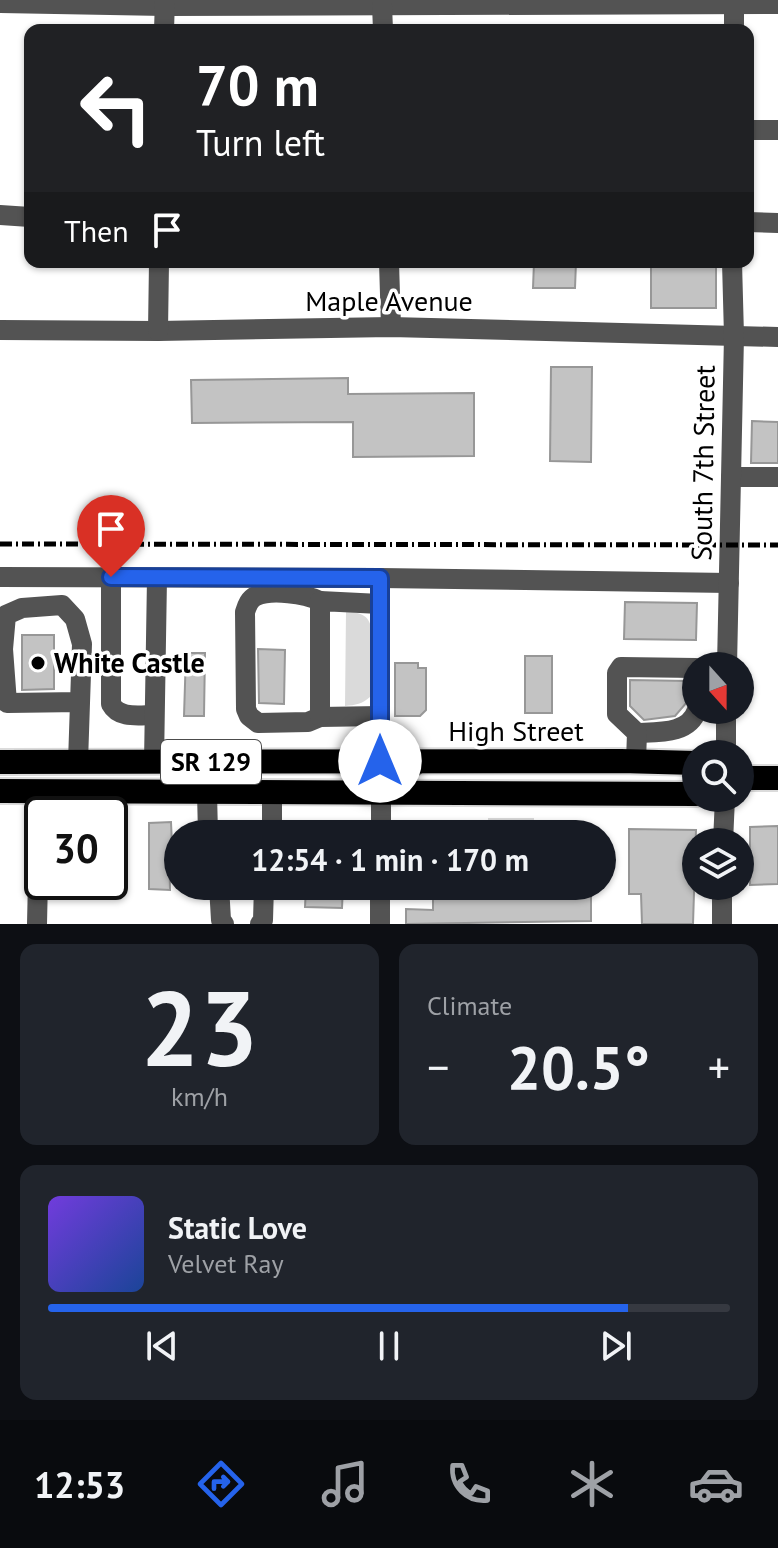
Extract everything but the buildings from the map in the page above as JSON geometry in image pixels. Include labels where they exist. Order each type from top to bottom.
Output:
[{"type":"highway","name":"High Street","points":[[0,762],[682,763]]},
{"type":"highway","points":[[754,778],[778,778]]},
{"type":"highway","name":"SR 129","points":[[0,791],[682,794]]},
{"type":"street","points":[[734,2],[734,24]]},
{"type":"street","points":[[0,3],[778,4]]},
{"type":"street","points":[[164,24],[165,3]]},
{"type":"street","points":[[382,5],[383,24]]},
{"type":"street","points":[[754,130],[778,130]]},
{"type":"street","points":[[0,215],[24,217]]},
{"type":"street","points":[[754,222],[778,223]]},
{"type":"street","points":[[158,331],[159,268]]},
{"type":"street","points":[[389,268],[391,327]]},
{"type":"street","name":"South 7th Street","points":[[727,652],[734,336],[732,268]]},
{"type":"street","name":"Maple Avenue","points":[[0,330],[391,327],[778,337]]},
{"type":"street","points":[[731,477],[778,477]]},
{"type":"street","points":[[80,702],[7,703],[3,649],[6,615],[4,577],[729,583]]},
{"type":"street","points":[[111,577],[111,704],[115,711],[122,714],[154,715]]},
{"type":"street","points":[[154,762],[157,578]]},
{"type":"street","points":[[348,794],[380,761],[380,578]]},
{"type":"street","points":[[380,604],[320,601],[304,594],[257,595],[249,601],[245,612],[246,709],[258,723],[308,722],[320,717],[380,716]]},
{"type":"street","points":[[320,601],[320,717]]},
{"type":"street","points":[[6,615],[22,608],[62,605],[75,619],[82,644],[78,762]]},
{"type":"street","points":[[636,761],[637,733],[617,714],[617,673],[621,667],[682,668]]},
{"type":"street","points":[[637,733],[688,724]]},
{"type":"street","points":[[381,820],[381,794],[421,761]]},
{"type":"street","points":[[37,924],[40,791]]},
{"type":"street","points":[[207,793],[208,820]]},
{"type":"street","points":[[272,793],[272,820]]},
{"type":"street","points":[[209,900],[210,924]]},
{"type":"street","points":[[220,900],[224,924]]},
{"type":"street","points":[[260,924],[264,900]]},
{"type":"street","points":[[272,900],[273,924]]},
{"type":"street","points":[[380,900],[380,924]]},
{"type":"street","points":[[722,900],[722,924]]},
{"type":"shaded area","points":[[346,611],[366,617],[371,628],[370,697],[359,704],[345,706]]},
{"type":"shaded area","points":[[488,818],[534,818],[534,820]]},
{"type":"railway","points":[[0,544],[778,545]]},
{"type":"place","name":"White Castle","points":[[38,663]]},
{"type":"route","points":[[111,577],[380,578],[380,761]]}]
